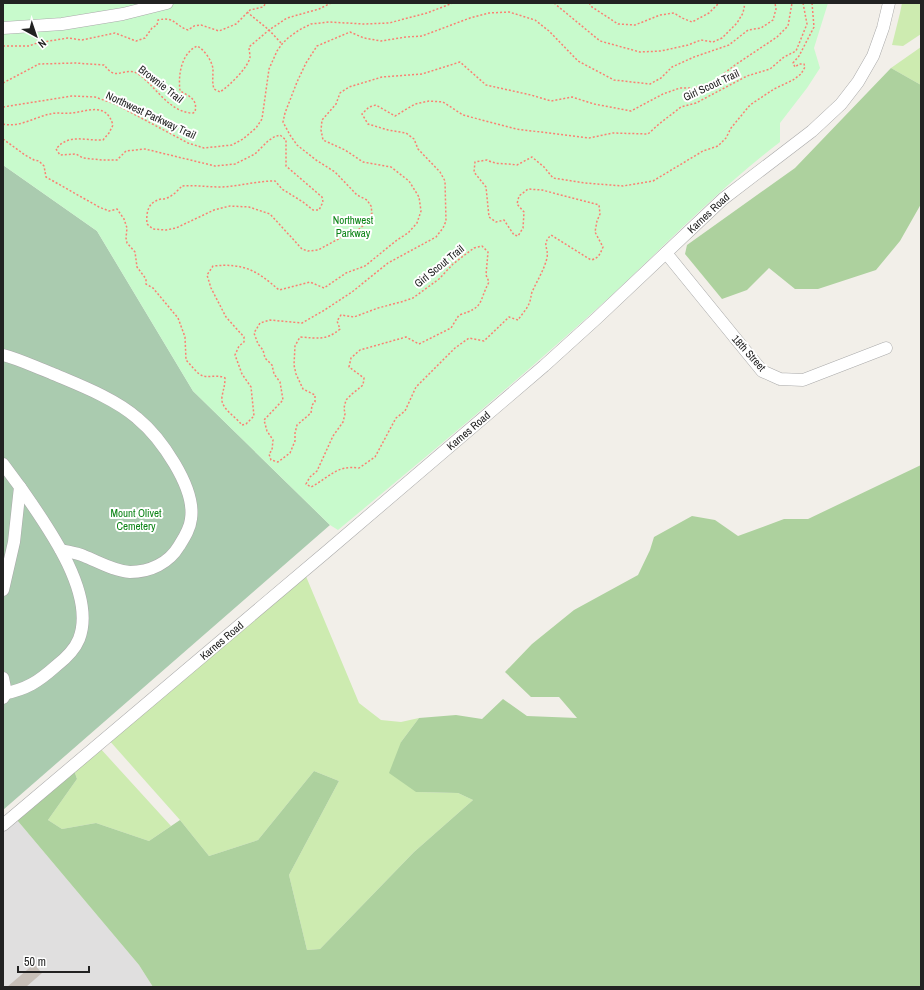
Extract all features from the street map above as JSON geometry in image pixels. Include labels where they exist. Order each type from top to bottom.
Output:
[{"type":"street","points":[[3,28],[76,22],[123,14],[167,3]]},
{"type":"street","name":"Karnes Road","points":[[3,825],[544,366],[723,199],[812,131],[841,104],[858,82],[873,56],[883,28],[889,3]]},
{"type":"street","name":"18th Street","points":[[666,253],[762,371],[780,379],[802,380],[886,348]]},
{"type":"street","points":[[3,344],[8,356],[88,388],[119,405],[136,417],[172,458],[182,477],[192,509],[189,528],[175,553],[168,560],[158,566],[130,572],[118,570],[84,556],[61,550]]},
{"type":"street","points":[[3,464],[20,487],[61,550],[79,594],[83,615],[79,639],[73,649],[61,662],[40,680],[22,690],[4,695],[3,678]]},
{"type":"street","points":[[3,590],[14,542],[20,487]]},
{"type":"path","points":[[3,46],[29,46],[37,43],[68,38],[82,40],[115,33],[136,41],[145,38],[156,25],[158,20],[164,19],[176,22],[183,29],[188,30],[194,26],[201,25],[219,31],[231,27],[247,12],[263,7],[266,3]]},
{"type":"path","name":"Brownie Trail","points":[[3,83],[39,64],[75,63],[104,65],[111,72],[117,74],[132,70],[169,103],[182,111],[193,113],[195,112],[196,103],[189,94],[180,91],[179,83],[182,64],[186,55],[191,49],[196,46],[202,48],[213,68],[212,74],[214,90],[220,92],[235,79],[244,68],[250,58],[249,47],[268,30],[287,18],[319,9],[331,3]]},
{"type":"path","name":"Northwest Parkway Trail","points":[[3,107],[72,96],[94,97],[115,104],[188,142],[204,148],[232,145],[243,139],[256,128],[262,119],[269,69],[277,51],[282,44],[299,30],[311,24],[329,22],[364,24],[389,23],[427,13],[453,3]]},
{"type":"path","points":[[554,3],[600,41],[640,52],[661,51],[688,45],[701,40],[713,42],[722,38],[737,23],[743,13],[745,3]]},
{"type":"path","points":[[589,3],[592,7],[618,24],[635,25],[660,15],[674,13],[692,22],[708,13],[719,3]]},
{"type":"path","points":[[3,124],[10,126],[52,113],[72,113],[95,109],[106,112],[111,118],[113,125],[109,133],[103,140],[70,139],[61,143],[56,149],[60,155],[76,154],[83,158],[116,160],[126,151],[145,149],[215,166],[234,164],[255,154],[268,141],[280,135],[286,140],[286,166],[322,197],[324,202],[319,210],[313,210],[282,189],[275,181],[223,186],[182,186],[167,198],[160,199],[151,204],[146,213],[147,224],[153,229],[166,230],[176,228],[214,210],[230,206],[249,207],[270,214],[302,249],[308,251],[318,250],[357,231],[366,223],[372,213],[371,206],[367,200],[357,195],[335,172],[316,160],[298,145],[290,135],[283,122],[297,82],[306,63],[317,46],[350,32],[364,38],[381,42],[406,37],[422,36],[489,13],[509,12],[535,20],[549,31],[578,61],[614,80],[650,84],[661,78],[672,67],[694,57],[729,45],[748,30],[761,28],[773,20],[776,9],[775,3]]},
{"type":"path","name":"Girl Scout Trail","points":[[3,139],[25,155],[39,161],[44,166],[46,177],[99,207],[109,211],[117,209],[124,219],[127,228],[127,243],[135,252],[137,267],[146,279],[146,284],[152,288],[178,318],[185,337],[186,360],[202,376],[219,376],[225,378],[222,404],[227,411],[242,424],[246,424],[254,416],[251,387],[242,374],[235,355],[239,346],[244,342],[244,336],[226,317],[211,288],[207,275],[213,266],[242,266],[259,274],[279,290],[310,282],[324,288],[346,273],[365,266],[396,240],[408,233],[417,223],[421,211],[418,197],[409,181],[391,167],[363,162],[345,150],[323,140],[321,130],[322,120],[336,104],[340,93],[349,87],[382,78],[422,74],[460,62],[486,85],[551,101],[572,96],[594,104],[631,112],[663,94],[680,88],[695,88],[713,82],[735,65],[777,37],[788,26],[792,3]]},
{"type":"path","name":"Girl Scout Trail","points":[[803,3],[807,24],[796,50],[784,57],[770,69],[748,76],[696,103],[681,108],[648,134],[613,132],[589,138],[516,129],[463,115],[444,102],[429,101],[415,104],[395,116],[376,105],[368,107],[362,114],[368,124],[388,130],[406,133],[414,139],[418,149],[440,172],[445,181],[446,221],[436,237],[388,263],[352,292],[302,323],[270,320],[260,323],[254,333],[258,344],[263,350],[265,358],[272,365],[274,374],[280,382],[283,400],[264,420],[267,431],[273,440],[272,450],[269,454],[271,460],[278,462],[290,453],[295,440],[297,425],[311,413],[312,405],[316,402],[315,395],[303,388],[296,374],[294,365],[295,346],[300,337],[324,338],[332,336],[340,329],[337,321],[341,315],[354,318],[378,308],[412,298],[439,279],[454,264],[474,248],[482,246],[488,252],[486,275],[489,282],[480,305],[472,311],[459,315],[451,328],[419,344],[406,337],[360,350],[351,358],[349,367],[364,378],[363,385],[346,400],[343,422],[333,436],[317,471],[310,477],[306,484],[311,487],[336,471],[348,467],[359,468],[375,458],[396,418],[405,411],[416,387],[455,348],[470,338],[484,341],[509,318],[518,320],[530,302],[532,292],[538,282],[547,258],[548,253],[545,246],[546,241],[552,235],[591,260],[596,259],[600,254],[602,247],[595,232],[600,214],[599,205],[542,190],[528,189],[519,196],[517,204],[524,212],[523,228],[518,236],[514,235],[504,220],[496,222],[489,217],[486,187],[474,172],[475,162],[487,160],[494,164],[506,163],[517,165],[532,157],[544,167],[553,178],[585,183],[623,186],[653,181],[702,151],[718,146],[726,138],[731,128],[750,105],[774,89],[801,74],[805,68],[804,64],[798,64],[795,67],[793,64],[799,56],[814,27],[812,3]]},
{"type":"path","points":[[247,12],[282,44]]},
{"type":"shaded area","points":[[17,820],[139,965],[153,987],[3,987],[3,831]]},
{"type":"green space","name":"Northwest Parkway","points":[[3,3],[828,3],[814,48],[820,68],[807,88],[780,123],[780,142],[733,180],[602,304],[537,362],[338,530],[330,525],[193,391],[97,231],[3,165]]},
{"type":"green space","points":[[902,3],[921,3],[921,34],[903,46],[892,45],[900,13]]},
{"type":"green space","points":[[921,47],[921,85],[891,68]]},
{"type":"green space","points":[[891,68],[921,85],[921,204],[900,241],[876,270],[818,289],[795,289],[769,268],[747,290],[722,299],[685,254],[687,245],[795,168]]},
{"type":"green space","name":"Mount Olivet Cemetery","points":[[3,165],[97,231],[193,391],[330,525],[3,810]]},
{"type":"green space","points":[[921,465],[921,987],[153,987],[139,965],[17,820],[74,770],[77,779],[48,820],[62,829],[96,823],[149,841],[180,820],[209,856],[258,840],[314,771],[339,781],[289,875],[307,950],[320,949],[414,852],[473,800],[458,793],[416,792],[389,773],[401,742],[419,718],[456,715],[482,719],[503,699],[527,716],[577,718],[559,697],[531,697],[505,672],[532,644],[574,610],[638,575],[650,550],[654,537],[692,516],[715,520],[738,536],[784,519],[808,519]]},
{"type":"green space","points":[[305,574],[359,703],[381,720],[401,722],[419,718],[401,742],[416,792],[458,793],[473,800],[414,852],[320,949],[307,950],[289,875],[339,781],[314,771],[258,840],[209,856],[180,820],[108,739]]},
{"type":"green space","points":[[99,747],[171,826],[149,841],[96,823],[62,829],[48,820],[77,779],[74,770]]},
{"type":"building","points":[[34,964],[42,973],[26,987],[7,987]]}]
